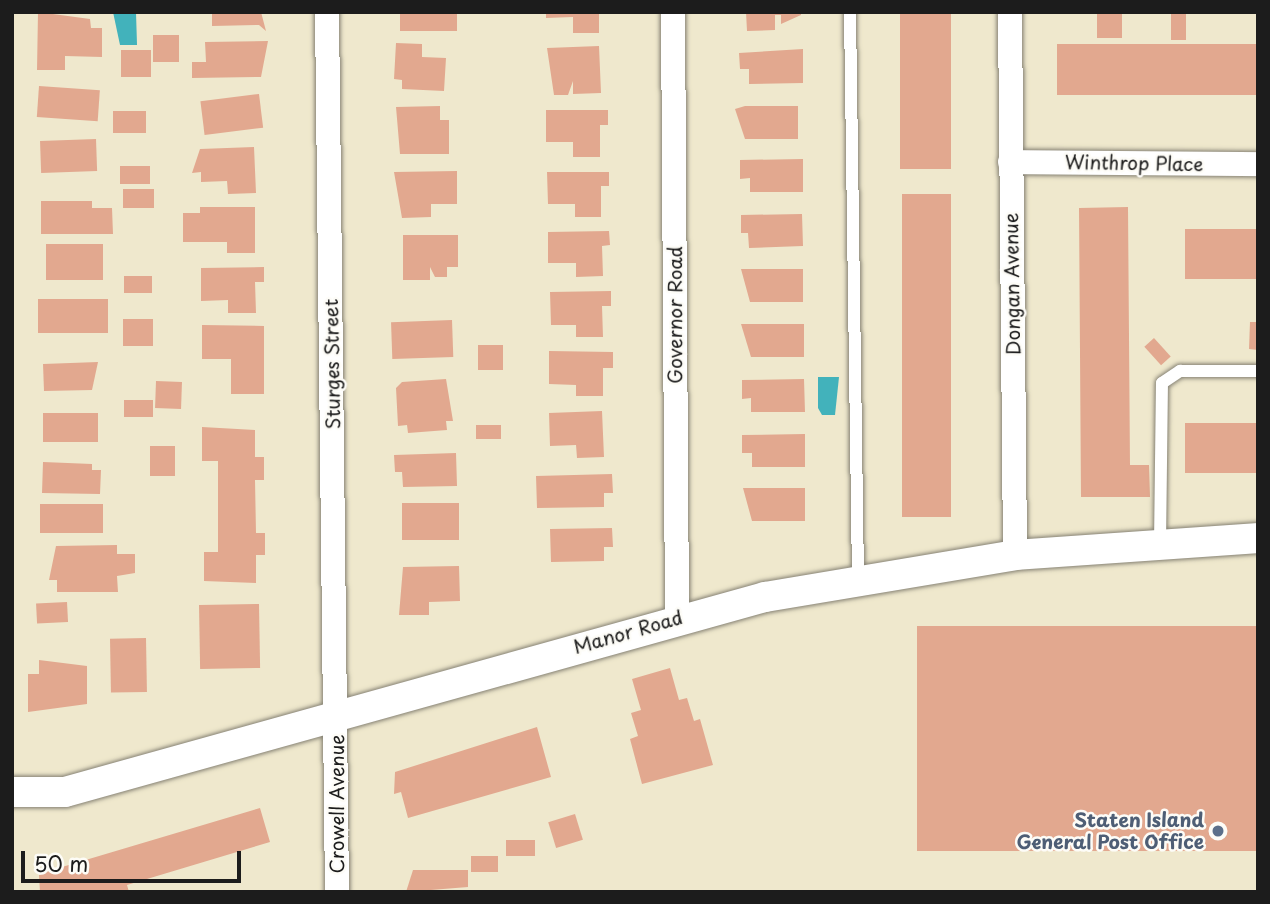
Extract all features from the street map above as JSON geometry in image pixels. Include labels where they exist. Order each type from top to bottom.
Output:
[{"type":"street","name":"Sturges Street","points":[[327,12],[337,715]]},
{"type":"street","name":"Governor Road","points":[[673,12],[677,617]]},
{"type":"street","name":"Dongan Avenue","points":[[1010,12],[1015,555]]},
{"type":"street","name":"Winthrop Place","points":[[1010,162],[1258,164]]},
{"type":"street","name":"Manor Road","points":[[12,792],[65,792],[677,617],[858,579],[1015,555],[1258,538]]},
{"type":"street","name":"Crowell Avenue","points":[[337,715],[337,892]]},
{"type":"lane","points":[[850,12],[858,579]]},
{"type":"lane","points":[[1160,544],[1162,383],[1180,371],[1258,371]]},
{"type":"water","points":[[113,12],[136,12],[137,45],[120,45]]},
{"type":"water","points":[[818,377],[839,377],[835,415],[822,415],[818,408]]},
{"type":"building","points":[[38,12],[90,19],[91,28],[102,28],[102,57],[65,56],[65,70],[37,70]]},
{"type":"building","points":[[212,12],[261,12],[266,31],[259,25],[212,26]]},
{"type":"building","points":[[400,12],[457,12],[457,31],[400,31]]},
{"type":"building","points":[[546,12],[599,12],[599,33],[573,33],[573,17],[546,18]]},
{"type":"building","points":[[746,12],[801,12],[801,15],[781,24],[781,15],[775,15],[775,30],[747,31]]},
{"type":"building","points":[[900,12],[951,12],[951,169],[900,169]]},
{"type":"building","points":[[1097,12],[1122,12],[1122,38],[1097,38]]},
{"type":"building","points":[[1171,12],[1186,12],[1186,40],[1171,40]]},
{"type":"building","points":[[153,35],[179,35],[179,62],[153,62]]},
{"type":"building","points":[[268,41],[261,77],[192,78],[192,62],[206,62],[205,42]]},
{"type":"building","points":[[396,43],[422,44],[422,57],[446,58],[444,91],[402,89],[402,80],[394,79]]},
{"type":"building","points":[[1057,44],[1258,44],[1258,95],[1057,95]]},
{"type":"building","points":[[599,46],[601,93],[573,94],[573,81],[568,95],[554,95],[547,48]]},
{"type":"building","points":[[803,49],[803,83],[749,84],[749,69],[740,69],[739,53]]},
{"type":"building","points":[[121,50],[151,50],[151,77],[121,77]]},
{"type":"building","points":[[39,86],[100,90],[98,121],[37,117]]},
{"type":"building","points":[[259,94],[263,128],[205,135],[200,101]]},
{"type":"building","points":[[440,106],[440,120],[449,120],[449,154],[400,154],[396,107]]},
{"type":"building","points":[[745,106],[798,106],[798,139],[745,139],[735,109]]},
{"type":"building","points":[[546,110],[608,110],[608,125],[600,125],[600,157],[573,157],[573,142],[546,142]]},
{"type":"building","points":[[113,111],[146,111],[146,133],[113,133]]},
{"type":"building","points":[[96,139],[97,171],[41,173],[40,141]]},
{"type":"building","points":[[254,147],[256,193],[228,194],[227,181],[201,182],[201,172],[192,173],[200,149]]},
{"type":"building","points":[[803,159],[803,192],[750,192],[750,178],[740,179],[740,160]]},
{"type":"building","points":[[120,166],[150,166],[150,184],[120,184]]},
{"type":"building","points":[[457,171],[457,204],[431,204],[431,217],[402,218],[394,172]]},
{"type":"building","points":[[547,172],[609,172],[609,186],[601,186],[601,217],[575,217],[575,204],[548,204]]},
{"type":"building","points":[[123,189],[154,189],[154,208],[123,208]]},
{"type":"building","points":[[902,194],[951,194],[951,517],[902,517]]},
{"type":"building","points":[[41,201],[92,201],[92,208],[112,208],[113,234],[41,234]]},
{"type":"building","points":[[200,207],[255,207],[255,253],[227,253],[227,242],[183,242],[183,213],[200,213]]},
{"type":"building","points":[[1128,207],[1130,465],[1149,465],[1150,497],[1081,497],[1079,208]]},
{"type":"building","points":[[802,214],[803,246],[749,248],[748,233],[741,233],[741,215]]},
{"type":"building","points":[[1185,229],[1258,229],[1258,279],[1185,279]]},
{"type":"building","points":[[609,231],[610,245],[602,246],[603,276],[576,277],[576,263],[548,263],[548,232]]},
{"type":"building","points":[[403,235],[458,235],[458,267],[447,267],[447,277],[435,277],[430,267],[430,280],[403,280]]},
{"type":"building","points":[[46,244],[103,244],[103,280],[46,280]]},
{"type":"building","points":[[264,267],[264,282],[255,282],[256,313],[228,313],[228,300],[201,301],[201,268]]},
{"type":"building","points":[[741,269],[803,269],[803,302],[750,302]]},
{"type":"building","points":[[124,276],[152,276],[152,293],[124,293]]},
{"type":"building","points":[[611,291],[611,306],[602,306],[603,337],[576,337],[576,325],[551,325],[550,292]]},
{"type":"building","points":[[38,299],[108,299],[108,333],[38,333]]},
{"type":"building","points":[[123,319],[153,319],[153,346],[123,346]]},
{"type":"building","points":[[452,320],[453,357],[392,359],[391,322]]},
{"type":"building","points":[[1250,322],[1258,322],[1258,350],[1249,349]]},
{"type":"building","points":[[741,324],[804,324],[804,357],[751,357]]},
{"type":"building","points":[[202,325],[264,326],[264,394],[231,394],[231,359],[202,359]]},
{"type":"building","points":[[1154,338],[1171,357],[1161,365],[1144,347]]},
{"type":"building","points":[[478,345],[503,345],[503,370],[478,370]]},
{"type":"building","points":[[549,351],[613,352],[613,368],[603,368],[603,396],[576,396],[576,385],[549,384]]},
{"type":"building","points":[[98,362],[92,390],[44,391],[43,364]]},
{"type":"building","points":[[446,379],[453,421],[446,421],[447,430],[408,433],[407,425],[398,426],[396,388],[402,382]]},
{"type":"building","points":[[804,379],[805,412],[751,412],[751,398],[742,399],[742,380]]},
{"type":"building","points":[[156,381],[182,382],[181,409],[155,408]]},
{"type":"building","points":[[124,400],[153,400],[153,417],[124,417]]},
{"type":"building","points":[[602,411],[604,457],[577,458],[576,445],[550,446],[549,413]]},
{"type":"building","points":[[43,413],[98,413],[98,442],[43,442]]},
{"type":"building","points":[[1185,423],[1258,423],[1258,473],[1185,473]]},
{"type":"building","points":[[476,425],[501,425],[501,439],[476,439]]},
{"type":"building","points":[[202,427],[255,430],[255,457],[264,457],[264,480],[255,480],[256,533],[265,533],[265,555],[256,555],[256,583],[204,581],[204,552],[218,552],[218,461],[202,461]]},
{"type":"building","points":[[805,434],[805,467],[752,467],[752,453],[742,453],[742,435]]},
{"type":"building","points":[[150,446],[175,446],[175,476],[150,476]]},
{"type":"building","points":[[456,453],[457,486],[403,487],[402,472],[395,472],[394,455]]},
{"type":"building","points":[[43,462],[92,464],[92,470],[101,470],[100,494],[42,493]]},
{"type":"building","points":[[612,474],[613,493],[604,493],[604,507],[537,508],[536,476]]},
{"type":"building","points":[[743,488],[805,488],[805,521],[752,521]]},
{"type":"building","points":[[402,503],[459,503],[459,540],[402,540]]},
{"type":"building","points":[[40,504],[103,504],[103,533],[40,533]]},
{"type":"building","points":[[612,528],[613,547],[604,547],[604,561],[551,562],[550,529]]},
{"type":"building","points":[[117,545],[117,554],[135,554],[135,573],[117,576],[118,592],[57,592],[57,580],[49,580],[56,546]]},
{"type":"building","points":[[459,566],[460,601],[429,602],[429,615],[399,615],[403,567]]},
{"type":"building","points":[[67,602],[68,622],[37,624],[36,604]]},
{"type":"building","points":[[259,604],[260,668],[200,669],[199,605]]},
{"type":"building","points":[[917,626],[1258,626],[1258,851],[917,851]]},
{"type":"building","points":[[146,638],[147,692],[111,693],[110,639]]},
{"type":"building","points":[[39,660],[87,666],[87,704],[28,712],[28,674],[39,674]]},
{"type":"building","points":[[670,668],[679,700],[687,698],[694,721],[700,719],[713,765],[642,784],[630,739],[638,736],[631,713],[641,710],[632,679]]},
{"type":"building","points":[[537,727],[551,777],[408,818],[401,792],[394,794],[395,772]]},
{"type":"building","points":[[260,808],[270,842],[127,885],[129,892],[40,892],[39,875],[52,870]]},
{"type":"building","points":[[575,814],[583,840],[556,848],[548,822]]},
{"type":"building","points":[[506,840],[535,840],[535,856],[506,856]]},
{"type":"building","points":[[471,856],[498,856],[498,872],[471,872]]},
{"type":"building","points":[[413,870],[468,870],[468,887],[406,892]]},
{"type":"place","name":"Staten Island General Post Office","points":[[1218,831]]}]
